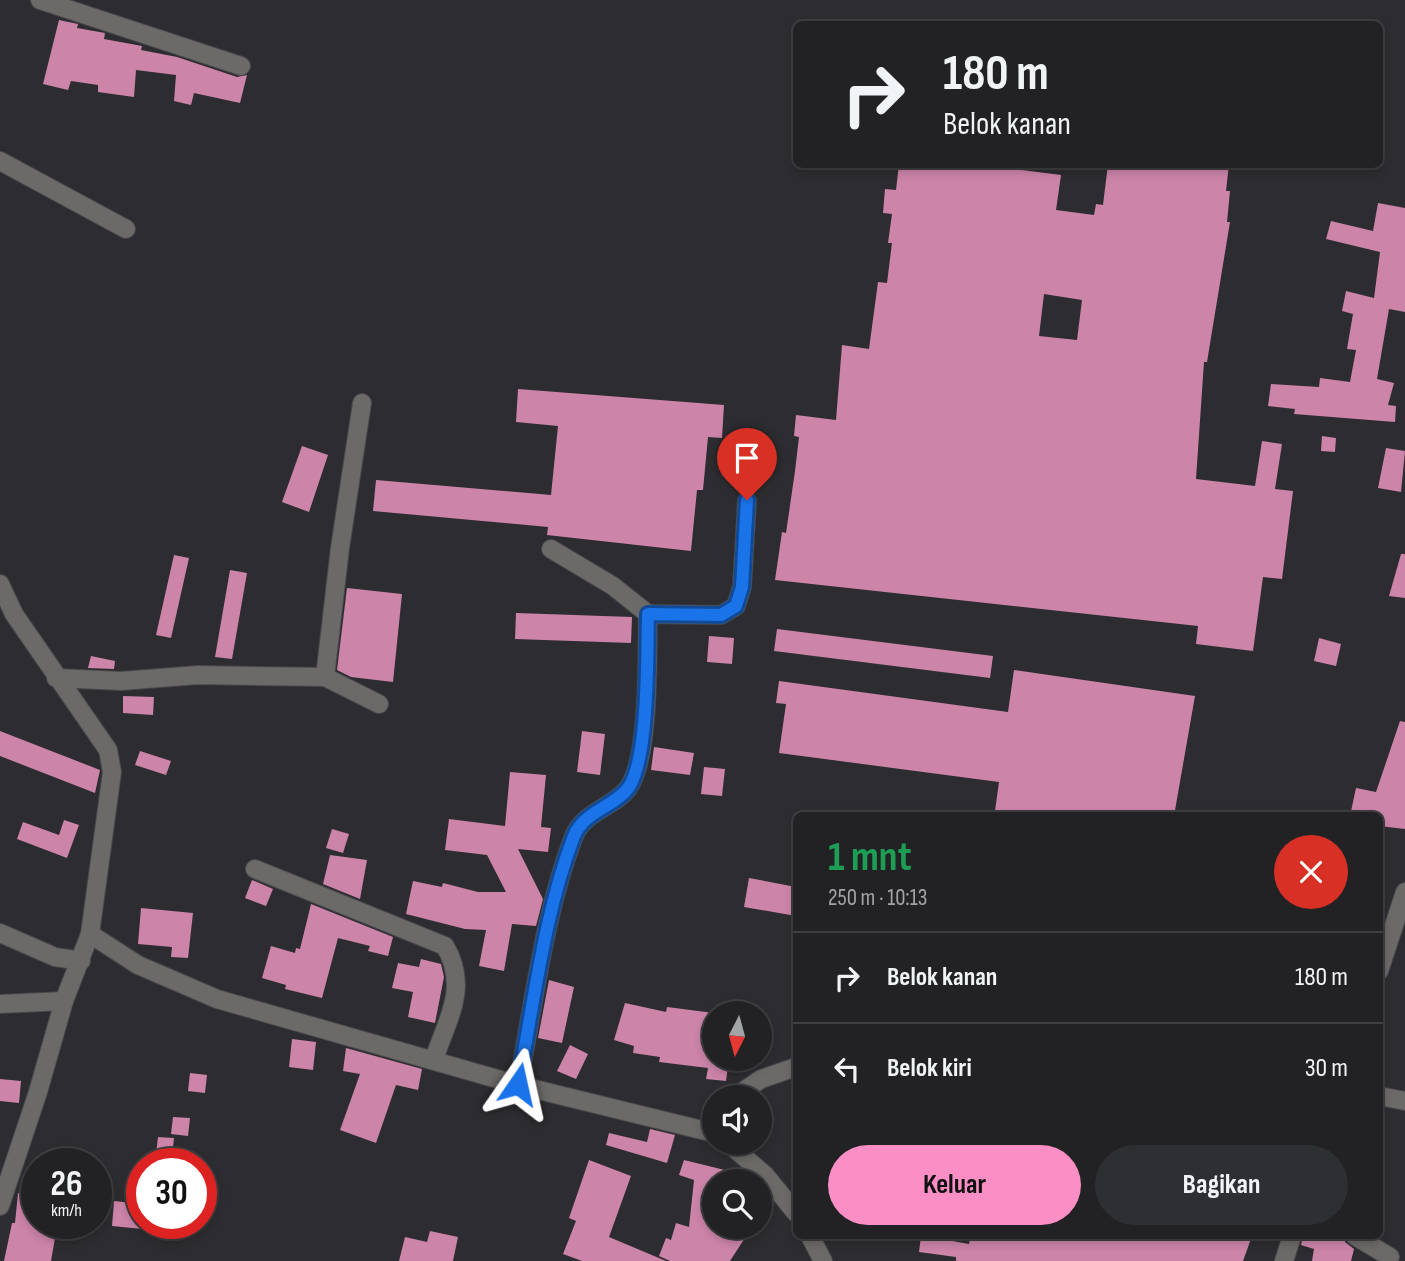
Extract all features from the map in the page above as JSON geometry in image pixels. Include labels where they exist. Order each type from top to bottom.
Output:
[{"type":"street","points":[[40,0],[241,66]]},
{"type":"street","points":[[0,161],[126,229]]},
{"type":"street","points":[[325,677],[340,548],[362,403]]},
{"type":"street","points":[[551,549],[613,586],[648,614],[721,615],[736,606],[742,587],[747,500]]},
{"type":"street","points":[[0,584],[14,614],[108,750],[112,772],[90,934],[64,1001],[38,1092],[0,1206]]},
{"type":"street","points":[[518,1084],[554,903],[575,834],[588,818],[627,790],[637,772],[647,686],[648,614]]},
{"type":"street","points":[[56,678],[121,681],[198,675],[325,677],[379,704]]},
{"type":"street","points":[[255,869],[445,946],[458,974],[456,993],[434,1059]]},
{"type":"street","points":[[1383,959],[1405,892]]},
{"type":"street","points":[[0,933],[54,957],[81,961]]},
{"type":"street","points":[[90,934],[138,965],[217,999],[518,1084],[702,1130]]},
{"type":"street","points":[[0,1004],[64,1001]]},
{"type":"street","points":[[753,1085],[761,1079],[793,1069]]},
{"type":"street","points":[[1383,1098],[1405,1101]]},
{"type":"street","points":[[742,1155],[765,1175],[793,1209]]},
{"type":"street","points":[[812,1239],[824,1261]]},
{"type":"street","points":[[1284,1261],[1291,1239]]},
{"type":"street","points":[[1360,1239],[1390,1256]]},
{"type":"building","points":[[59,20],[78,24],[77,28],[105,33],[104,39],[142,46],[141,50],[177,57],[237,77],[247,75],[240,103],[194,93],[191,105],[174,101],[176,75],[136,70],[134,97],[98,92],[98,85],[71,81],[68,90],[43,84]]},
{"type":"building","points":[[899,168],[1006,168],[1061,175],[1056,210],[1094,215],[1096,204],[1103,205],[1108,168],[1229,168],[1226,191],[1230,191],[1227,222],[1230,222],[1207,362],[1204,362],[1196,479],[1255,486],[1262,441],[1282,444],[1275,489],[1293,491],[1282,579],[1263,577],[1253,651],[1196,644],[1198,626],[775,580],[782,532],[786,533],[795,471],[799,437],[794,436],[796,415],[836,420],[842,345],[869,349],[878,282],[887,283],[892,243],[888,243],[892,214],[883,213],[885,189],[896,190]],"holes":[[[1044,294],[1082,300],[1077,340],[1039,336]]]},
{"type":"building","points":[[1378,203],[1405,208],[1405,312],[1389,309],[1377,379],[1394,383],[1388,405],[1396,406],[1395,422],[1294,414],[1295,409],[1268,406],[1271,384],[1319,387],[1320,378],[1350,382],[1356,350],[1347,349],[1353,314],[1342,311],[1346,291],[1374,298],[1380,252],[1326,239],[1331,221],[1373,231]]},
{"type":"building","points":[[518,389],[724,405],[722,438],[708,437],[703,490],[697,490],[691,551],[547,535],[548,527],[373,511],[376,480],[551,495],[558,426],[516,422]]},
{"type":"building","points":[[1322,436],[1336,438],[1335,452],[1321,451]]},
{"type":"building","points":[[302,446],[328,455],[309,512],[282,502]]},
{"type":"building","points":[[1386,448],[1405,451],[1401,492],[1378,488]]},
{"type":"building","points":[[1401,554],[1405,554],[1405,598],[1389,596]]},
{"type":"building","points":[[174,555],[189,558],[171,638],[156,635]]},
{"type":"building","points":[[230,570],[247,573],[232,659],[215,657]]},
{"type":"building","points":[[347,588],[402,594],[393,682],[351,677],[337,670]]},
{"type":"building","points":[[516,613],[632,617],[631,643],[515,639]]},
{"type":"building","points":[[777,629],[993,656],[990,678],[774,651]]},
{"type":"building","points":[[709,636],[734,638],[732,664],[707,662]]},
{"type":"building","points":[[1319,638],[1341,644],[1336,666],[1314,661]]},
{"type":"building","points":[[91,656],[115,661],[114,669],[88,668]]},
{"type":"building","points":[[1014,670],[1195,696],[1175,812],[995,811],[999,782],[779,753],[786,704],[776,703],[779,681],[1008,712]]},
{"type":"building","points":[[123,696],[154,697],[153,715],[123,713]]},
{"type":"building","points":[[1400,721],[1405,722],[1405,829],[1383,826],[1383,812],[1351,812],[1356,788],[1376,792]]},
{"type":"building","points":[[0,731],[100,770],[95,793],[0,756]]},
{"type":"building","points":[[582,731],[605,734],[600,775],[577,772]]},
{"type":"building","points":[[654,747],[694,753],[690,775],[651,770]]},
{"type":"building","points":[[140,751],[171,761],[166,775],[135,765]]},
{"type":"building","points":[[704,767],[725,769],[722,796],[701,794]]},
{"type":"building","points":[[510,772],[546,775],[541,827],[551,828],[548,852],[518,849],[543,899],[536,926],[512,924],[504,971],[479,966],[486,930],[465,929],[406,914],[413,881],[442,887],[443,883],[478,892],[506,892],[487,855],[445,850],[449,819],[505,826]]},
{"type":"building","points":[[64,820],[79,825],[67,858],[17,839],[23,822],[59,835]]},
{"type":"building","points":[[332,829],[349,834],[343,853],[326,848]]},
{"type":"building","points":[[330,855],[367,860],[360,899],[323,884]]},
{"type":"building","points":[[749,878],[793,886],[793,915],[744,907]]},
{"type":"building","points":[[252,880],[273,889],[266,906],[245,898]]},
{"type":"building","points":[[311,904],[393,937],[388,956],[368,951],[370,946],[338,938],[322,998],[285,989],[286,985],[262,978],[271,946],[295,953],[296,948],[300,949]]},
{"type":"building","points":[[141,908],[193,913],[188,958],[171,957],[172,947],[138,944]]},
{"type":"building","points":[[421,959],[441,964],[444,977],[435,1023],[408,1017],[413,992],[392,988],[398,963],[419,967]]},
{"type":"building","points":[[549,980],[574,987],[562,1043],[538,1038]]},
{"type":"building","points":[[625,1003],[666,1012],[667,1007],[702,1011],[702,1067],[659,1062],[660,1057],[633,1053],[634,1046],[614,1040]]},
{"type":"building","points":[[292,1039],[316,1042],[313,1070],[289,1067]]},
{"type":"building","points":[[570,1045],[588,1054],[576,1079],[557,1071]]},
{"type":"building","points":[[346,1048],[422,1069],[418,1090],[396,1085],[376,1143],[340,1130],[360,1074],[343,1071]]},
{"type":"building","points":[[707,1071],[727,1071],[726,1081],[706,1079]]},
{"type":"building","points":[[190,1073],[207,1075],[205,1093],[188,1091]]},
{"type":"building","points":[[0,1079],[21,1081],[19,1103],[0,1101]]},
{"type":"building","points":[[173,1117],[190,1118],[188,1136],[171,1134]]},
{"type":"building","points":[[650,1129],[675,1135],[667,1163],[606,1145],[609,1133],[647,1142]]},
{"type":"building","points":[[158,1137],[174,1138],[173,1148],[157,1148]]},
{"type":"building","points":[[589,1160],[631,1176],[609,1237],[666,1261],[582,1261],[563,1254],[576,1221],[569,1218]]},
{"type":"building","points":[[684,1160],[721,1169],[702,1169],[702,1239],[744,1239],[730,1261],[670,1261],[659,1256],[666,1238],[671,1240],[676,1223],[689,1227],[694,1180],[679,1175]]},
{"type":"building","points":[[18,1193],[21,1193],[21,1239],[55,1239],[51,1261],[4,1261],[12,1223],[15,1223]]},
{"type":"building","points":[[114,1201],[126,1202],[126,1227],[112,1226]]},
{"type":"building","points":[[430,1231],[458,1237],[453,1261],[399,1261],[405,1237],[427,1242]]},
{"type":"building","points":[[921,1239],[942,1239],[969,1244],[970,1239],[1251,1239],[1243,1261],[956,1261],[956,1257],[919,1252]]},
{"type":"building","points":[[1302,1239],[1344,1239],[1354,1249],[1351,1261],[1312,1261],[1314,1249],[1301,1245]]},
{"type":"route","points":[[518,1084],[554,903],[575,834],[588,818],[627,790],[637,772],[647,686],[648,614],[721,615],[736,606],[742,587],[747,500]]}]
